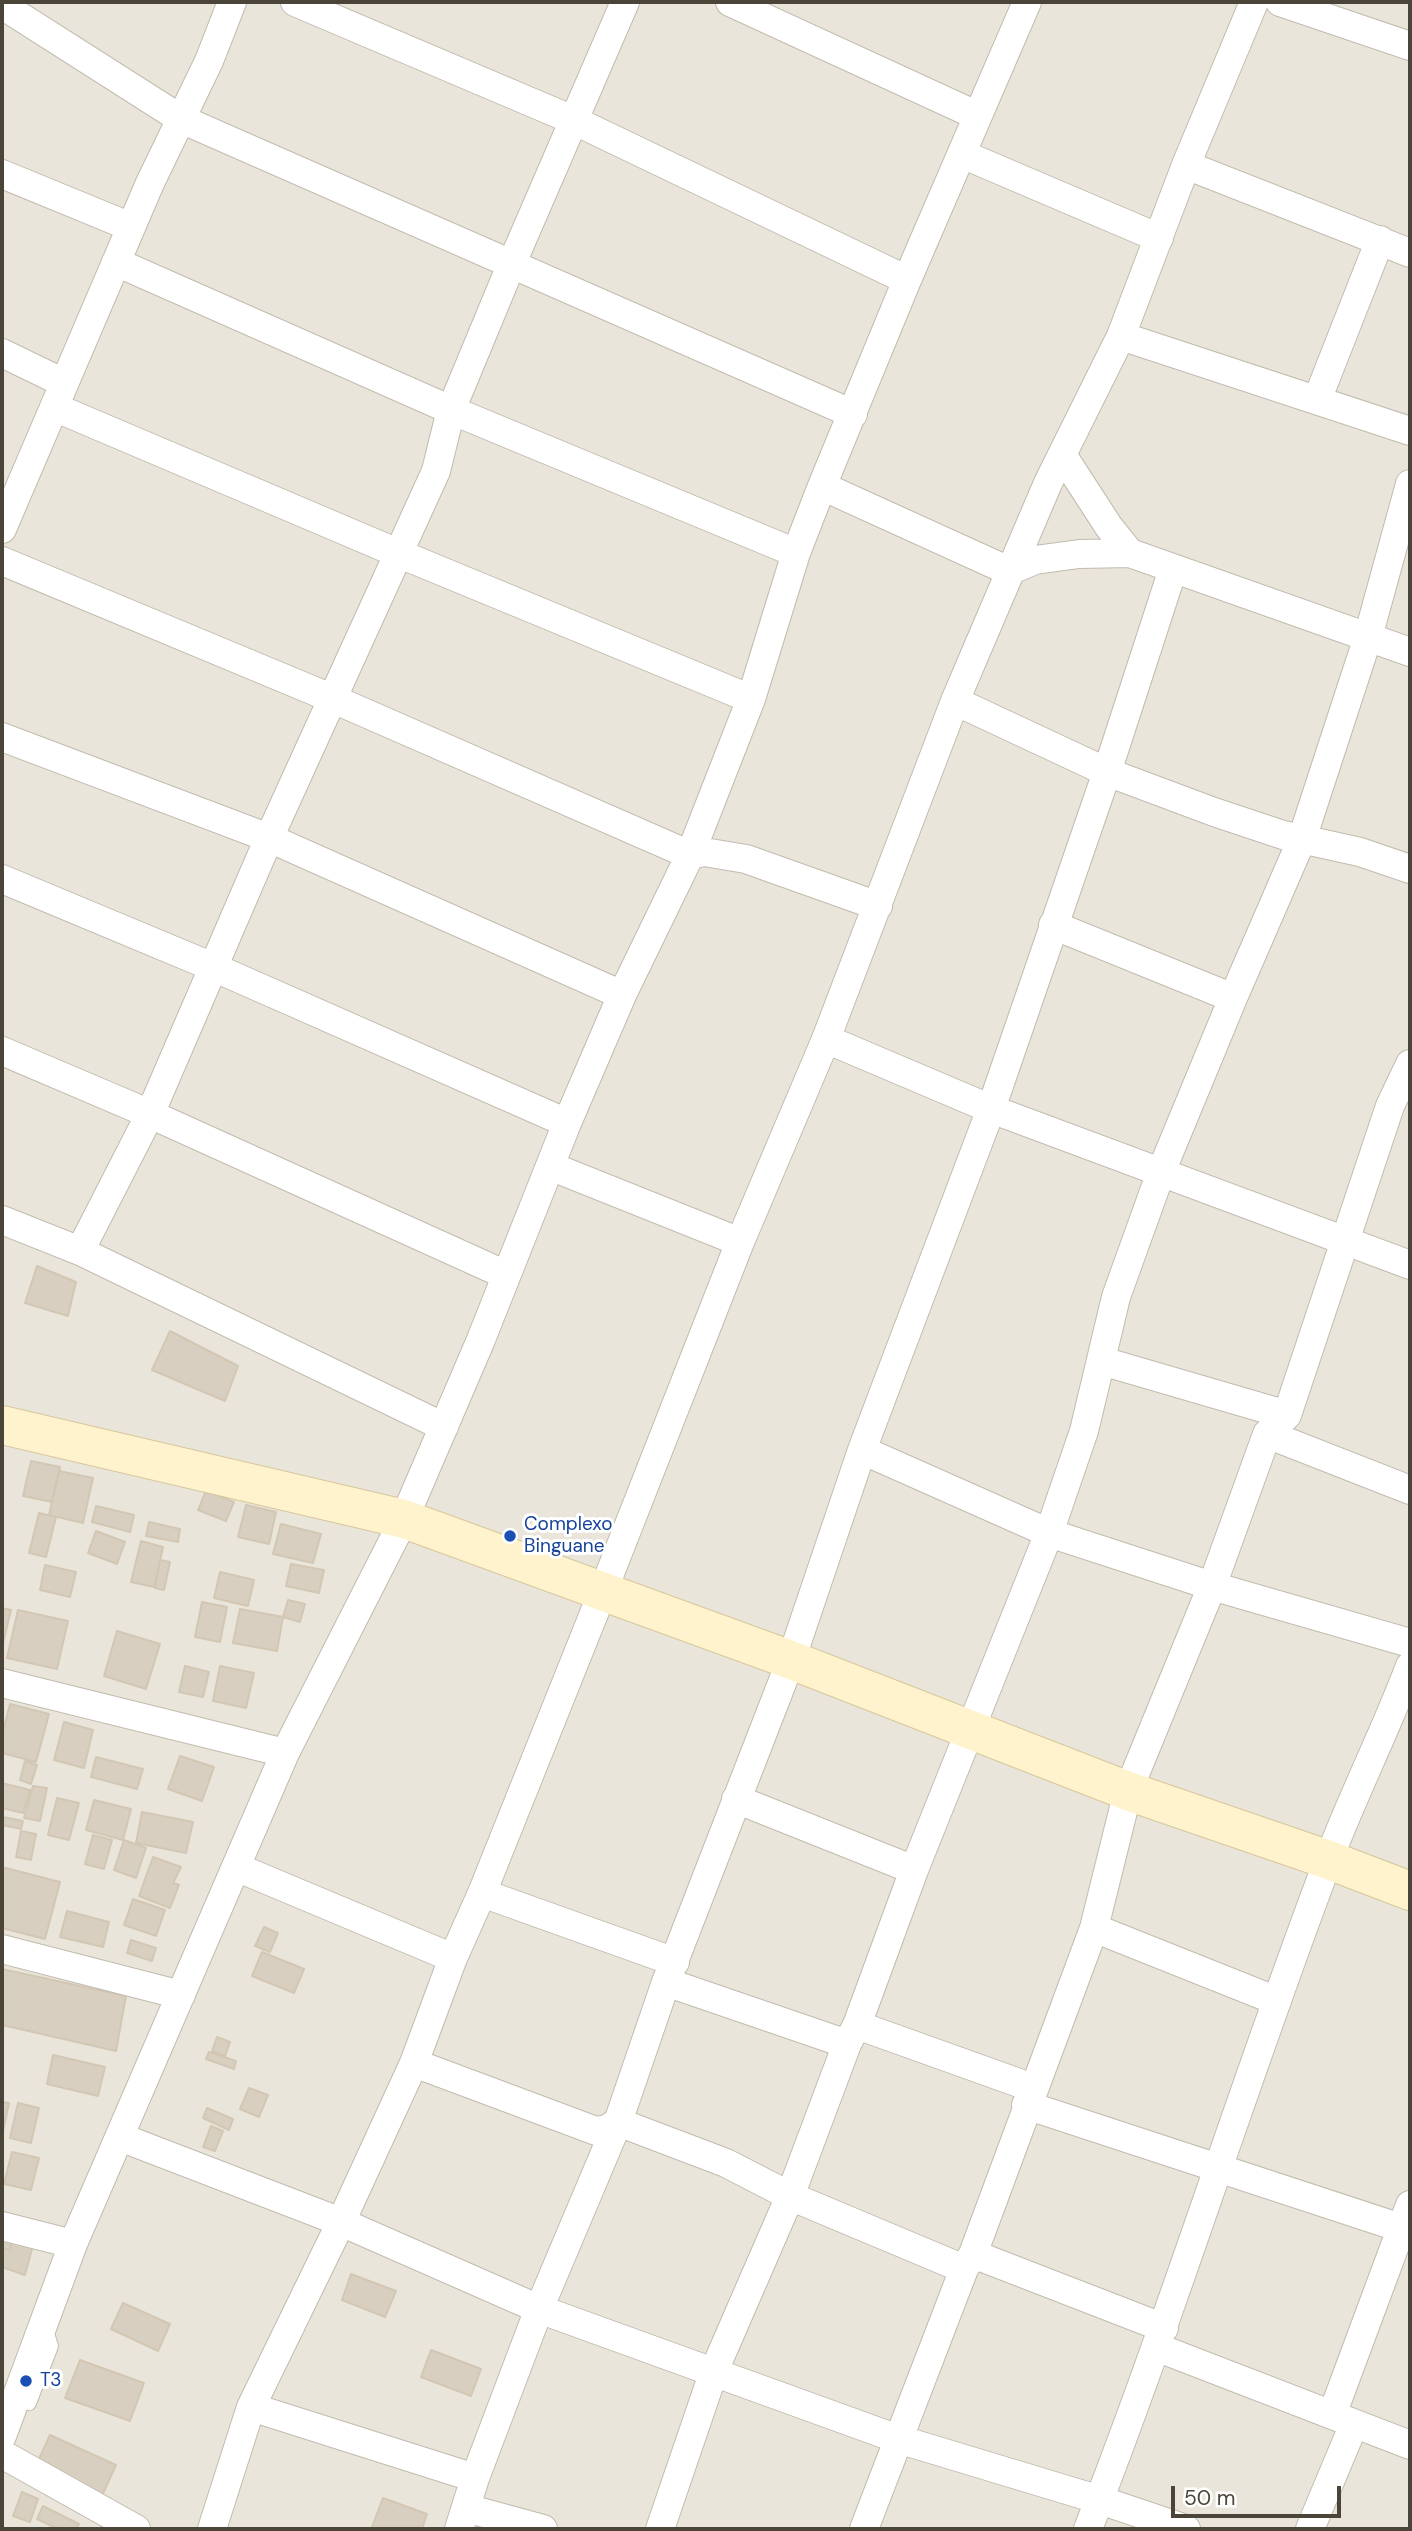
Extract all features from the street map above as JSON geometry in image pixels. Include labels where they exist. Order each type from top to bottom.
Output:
[{"type":"street","points":[[2,526],[131,227],[209,61],[232,2]]},
{"type":"street","points":[[295,2],[573,120],[907,280]]},
{"type":"street","points":[[80,1251],[150,1114],[268,838],[400,554],[436,471],[451,410],[625,2]]},
{"type":"street","points":[[730,2],[978,116]]},
{"type":"street","points":[[2,2435],[73,2244],[285,1753],[404,1519],[622,995],[690,855],[751,699],[796,553],[822,486],[1027,2]]},
{"type":"street","points":[[212,2529],[251,2407],[341,2222],[414,2063],[453,1958],[482,1893],[740,1242],[826,1039],[955,701],[1048,483],[1121,336],[1186,165],[1254,2]]},
{"type":"street","points":[[1280,2],[1410,46]]},
{"type":"street","points":[[2,5],[181,119],[853,414]]},
{"type":"street","points":[[962,154],[1159,238]]},
{"type":"street","points":[[1186,165],[1410,253]]},
{"type":"street","points":[[2,174],[131,227]]},
{"type":"street","points":[[1317,400],[1380,240]]},
{"type":"street","points":[[116,261],[451,410],[796,553]]},
{"type":"street","points":[[1121,336],[1410,431]]},
{"type":"street","points":[[2,353],[59,395],[400,554],[751,699]]},
{"type":"street","points":[[1063,456],[1109,527],[1130,553]]},
{"type":"street","points":[[660,2529],[714,2371],[790,2196],[914,1870],[1049,1533],[1084,1431],[1116,1297],[1161,1172],[1302,839],[1368,637],[1410,484]]},
{"type":"street","points":[[822,486],[1009,571],[1035,560],[1079,554],[1130,553],[1410,652]]},
{"type":"street","points":[[2,561],[331,698],[690,855],[704,852],[746,859],[878,906]]},
{"type":"street","points":[[543,2529],[462,2519],[539,2309],[618,2122],[670,1972],[791,1661],[862,1450],[991,1110],[1107,772],[1173,569]]},
{"type":"street","points":[[955,701],[1107,772],[1225,816],[1302,839],[1360,852],[1410,869]]},
{"type":"street","points":[[2,737],[268,838],[622,995]]},
{"type":"street","points":[[2,879],[213,967],[567,1124]]},
{"type":"street","points":[[1053,925],[1233,998]]},
{"type":"street","points":[[826,1039],[991,1110],[1410,1265]]},
{"type":"street","points":[[2,1051],[150,1114],[506,1275]]},
{"type":"street","points":[[864,2529],[1094,1928],[1128,1791],[1277,1425],[1390,1106],[1410,1064]]},
{"type":"street","points":[[550,1166],[740,1242]]},
{"type":"street","points":[[2,1220],[80,1251],[444,1427]]},
{"type":"street","points":[[1102,1361],[1277,1425],[1410,1490]]},
{"type":"street","points":[[2,1425],[404,1519],[791,1661],[1128,1791],[1329,1860],[1410,1891]]},
{"type":"street","points":[[862,1450],[1049,1533],[1212,1586],[1410,1662],[1329,1860],[1217,2166],[1160,2338],[1088,2529]]},
{"type":"street","points":[[2,1683],[285,1753]]},
{"type":"street","points":[[736,1799],[914,1870]]},
{"type":"street","points":[[236,1867],[453,1958]]},
{"type":"street","points":[[482,1893],[670,1972],[1030,2096],[1217,2166],[1407,2221],[1310,2529]]},
{"type":"street","points":[[1094,1928],[1277,2001]]},
{"type":"street","points":[[2,1950],[181,1995]]},
{"type":"street","points":[[414,2063],[596,2131],[607,2129],[618,2122]]},
{"type":"street","points":[[618,2122],[726,2163],[790,2196],[968,2261],[1160,2338],[1343,2420],[1410,2445]]},
{"type":"street","points":[[120,2137],[341,2222],[539,2309],[898,2439],[1186,2529]]},
{"type":"street","points":[[2,2226],[73,2244]]},
{"type":"street","points":[[251,2407],[475,2478]]},
{"type":"street","points":[[2,2454],[136,2529]]},
{"type":"shaded area","points":[[2,2],[1410,2],[1410,2529],[2,2529]]},
{"type":"building","points":[[37,1266],[76,1282],[68,1316],[25,1303]]},
{"type":"building","points":[[170,1331],[238,1366],[225,1401],[152,1370]]},
{"type":"building","points":[[31,1461],[60,1467],[52,1502],[23,1496]]},
{"type":"building","points":[[59,1471],[93,1478],[83,1523],[49,1515]]},
{"type":"building","points":[[206,1491],[234,1502],[226,1521],[198,1510]]},
{"type":"building","points":[[246,1505],[276,1512],[269,1544],[238,1537]]},
{"type":"building","points":[[96,1506],[134,1515],[130,1532],[92,1522]]},
{"type":"building","points":[[39,1513],[56,1517],[46,1557],[29,1553]]},
{"type":"building","points":[[149,1522],[180,1529],[178,1542],[146,1536]]},
{"type":"building","points":[[281,1524],[321,1534],[313,1563],[273,1554]]},
{"type":"building","points":[[96,1531],[125,1542],[117,1564],[88,1553]]},
{"type":"building","points":[[141,1541],[163,1547],[154,1587],[131,1582]]},
{"type":"building","points":[[160,1560],[170,1562],[164,1590],[155,1588]]},
{"type":"building","points":[[291,1564],[324,1570],[319,1593],[286,1586]]},
{"type":"building","points":[[45,1565],[76,1572],[70,1597],[40,1590]]},
{"type":"building","points":[[220,1572],[254,1580],[248,1606],[214,1598]]},
{"type":"building","points":[[288,1600],[305,1604],[300,1622],[283,1617]]},
{"type":"building","points":[[202,1602],[227,1607],[220,1642],[195,1637]]},
{"type":"building","points":[[2,1608],[11,1610],[2,1647]]},
{"type":"building","points":[[240,1609],[283,1617],[277,1651],[233,1643]]},
{"type":"building","points":[[18,1610],[68,1621],[57,1669],[7,1658]]},
{"type":"building","points":[[117,1631],[160,1644],[146,1689],[104,1676]]},
{"type":"building","points":[[185,1666],[209,1672],[203,1697],[179,1692]]},
{"type":"building","points":[[220,1666],[254,1673],[246,1708],[213,1701]]},
{"type":"building","points":[[10,1704],[49,1714],[36,1762],[2,1753],[2,1736]]},
{"type":"building","points":[[64,1722],[93,1730],[84,1768],[54,1760]]},
{"type":"building","points":[[180,1756],[214,1767],[202,1801],[168,1789]]},
{"type":"building","points":[[96,1757],[143,1769],[137,1789],[91,1777]]},
{"type":"building","points":[[25,1761],[37,1765],[31,1784],[20,1780]]},
{"type":"building","points":[[2,1783],[30,1790],[23,1813],[2,1808]]},
{"type":"building","points":[[33,1786],[47,1788],[40,1821],[24,1818]]},
{"type":"building","points":[[57,1798],[79,1803],[69,1840],[48,1835]]},
{"type":"building","points":[[94,1800],[131,1809],[123,1840],[86,1830]]},
{"type":"building","points":[[142,1812],[193,1822],[186,1853],[136,1843]]},
{"type":"building","points":[[3,1817],[23,1821],[21,1829],[2,1825]]},
{"type":"building","points":[[21,1831],[36,1834],[31,1860],[16,1857]]},
{"type":"building","points":[[93,1835],[112,1840],[104,1869],[85,1864]]},
{"type":"building","points":[[124,1840],[146,1848],[136,1878],[114,1870]]},
{"type":"building","points":[[153,1857],[181,1867],[173,1883],[179,1885],[170,1908],[139,1896]]},
{"type":"building","points":[[2,1867],[60,1882],[45,1939],[2,1928]]},
{"type":"building","points":[[133,1899],[165,1910],[156,1936],[124,1925]]},
{"type":"building","points":[[67,1911],[109,1922],[103,1947],[60,1937]]},
{"type":"building","points":[[264,1927],[278,1933],[270,1952],[255,1946]]},
{"type":"building","points":[[131,1940],[156,1948],[152,1961],[127,1953]]},
{"type":"building","points":[[262,1952],[304,1969],[294,1993],[252,1976]]},
{"type":"building","points":[[2,1969],[126,1996],[116,2051],[2,2025]]},
{"type":"building","points":[[217,2037],[230,2042],[225,2056],[212,2051]]},
{"type":"building","points":[[209,2052],[236,2061],[234,2069],[206,2059]]},
{"type":"building","points":[[53,2055],[105,2067],[98,2096],[47,2084]]},
{"type":"building","points":[[249,2088],[268,2095],[259,2117],[240,2109]]},
{"type":"building","points":[[2,2102],[9,2103],[2,2136]]},
{"type":"building","points":[[18,2103],[39,2108],[31,2143],[10,2138]]},
{"type":"building","points":[[207,2108],[233,2119],[229,2130],[203,2118]]},
{"type":"building","points":[[211,2126],[223,2131],[215,2151],[203,2147]]},
{"type":"building","points":[[12,2152],[39,2158],[31,2190],[4,2184]]},
{"type":"building","points":[[2,2235],[13,2237],[10,2250],[2,2248]]},
{"type":"building","points":[[12,2239],[33,2245],[25,2275],[2,2267],[2,2248],[10,2250]]},
{"type":"building","points":[[351,2274],[396,2291],[385,2317],[342,2300]]},
{"type":"building","points":[[123,2303],[170,2324],[158,2351],[111,2329]]},
{"type":"building","points":[[431,2350],[481,2369],[471,2396],[421,2377]]},
{"type":"building","points":[[80,2360],[144,2383],[130,2421],[65,2398]]},
{"type":"building","points":[[50,2435],[116,2465],[100,2500],[34,2470]]},
{"type":"building","points":[[22,2492],[38,2499],[30,2522],[13,2516]]},
{"type":"building","points":[[383,2498],[427,2514],[422,2529],[372,2527]]},
{"type":"building","points":[[43,2506],[79,2524],[76,2529],[58,2529],[37,2519]]},
{"type":"place","name":"Complexo Binguane","points":[[510,1536]]},
{"type":"place","name":"T3","points":[[26,2381]]}]
